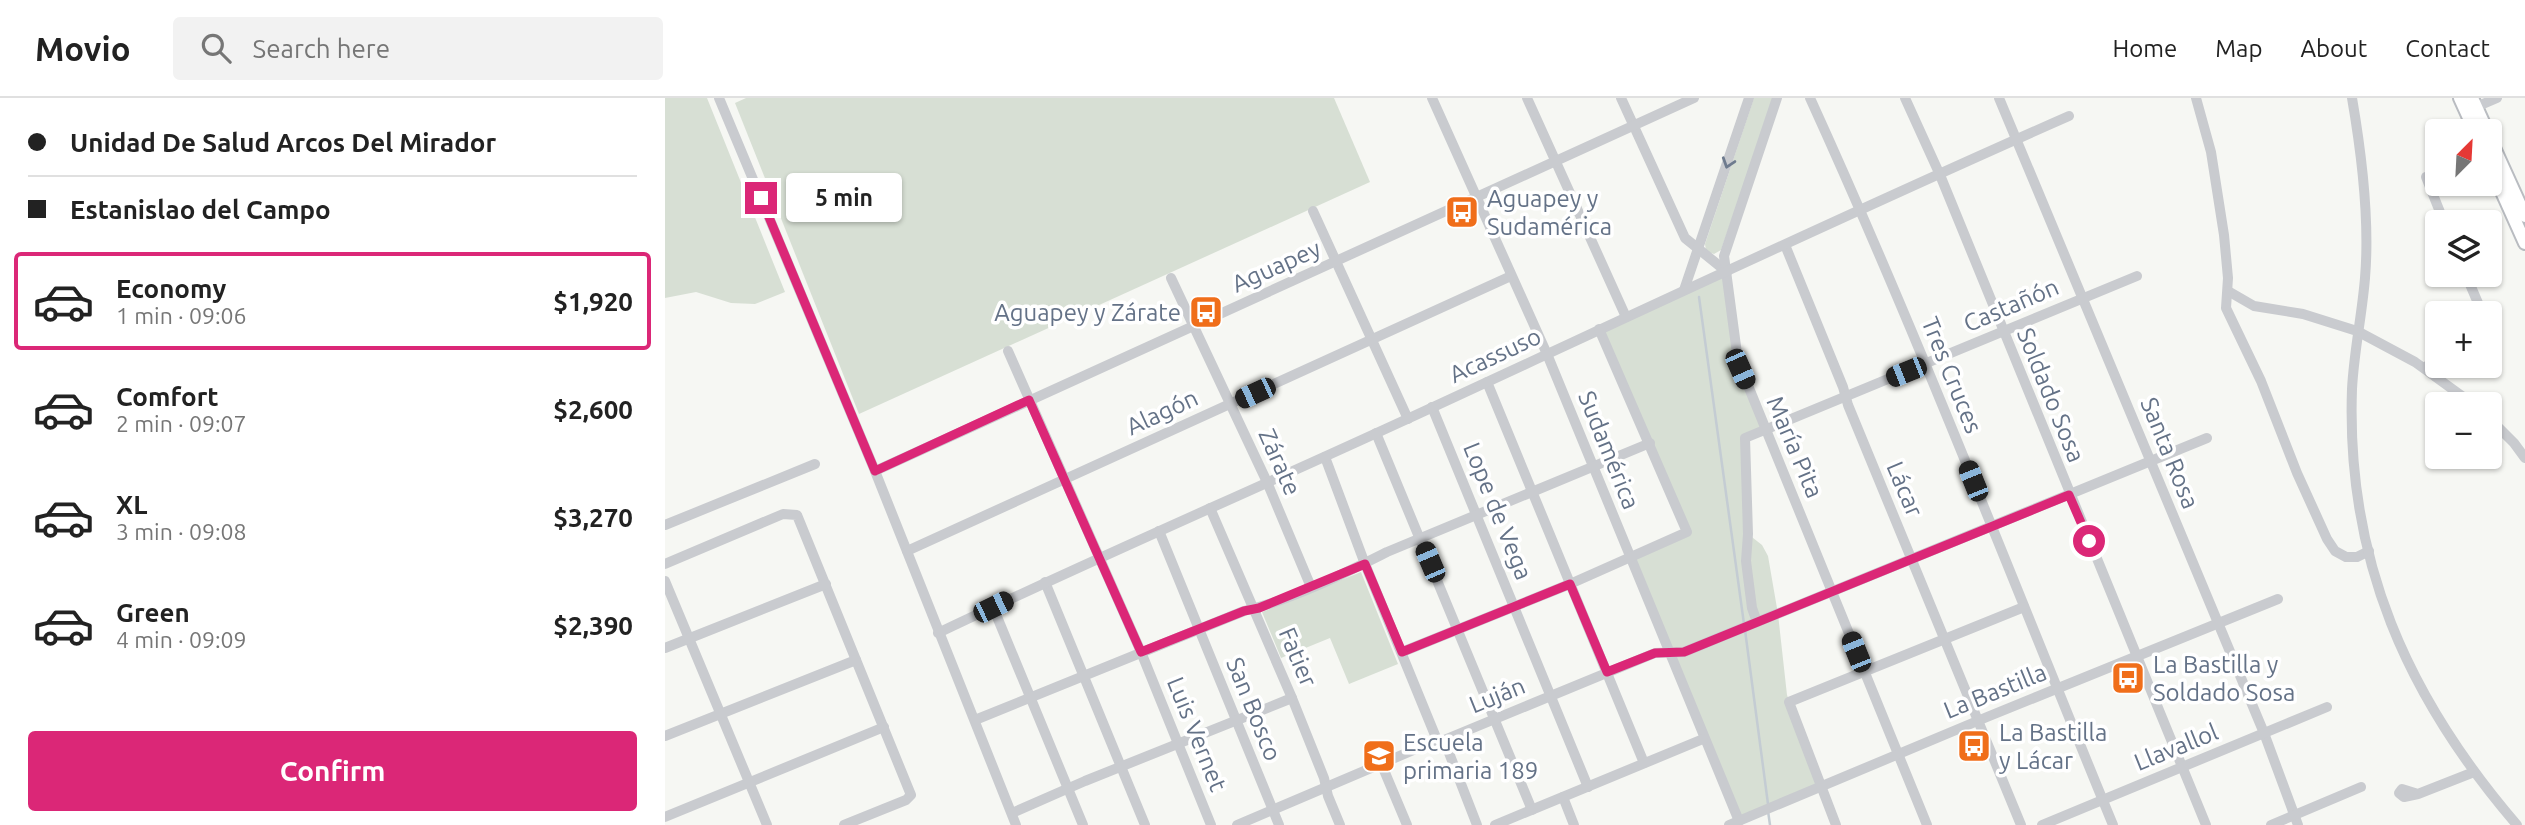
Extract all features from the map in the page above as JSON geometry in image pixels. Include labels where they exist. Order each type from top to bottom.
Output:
[{"type":"main road","points":[[2461,98],[2471,105]]},
{"type":"main road","points":[[2503,168],[2525,216]]},
{"type":"main road","points":[[2503,194],[2525,243]]},
{"type":"street","points":[[719,98],[875,471],[1014,819],[1067,788],[1292,698]]},
{"type":"street","name":"Sudamérica","points":[[1432,98],[1547,354],[1703,739],[1720,774],[1734,823]]},
{"type":"street","points":[[1528,98],[1626,317]]},
{"type":"street","points":[[1622,98],[1685,238],[1727,272]]},
{"type":"street","name":"Aguapey","points":[[875,471],[1694,98]]},
{"type":"street","points":[[1684,290],[1749,98]]},
{"type":"street","name":"María Pita","points":[[1777,98],[1724,256],[1738,361],[1927,825]]},
{"type":"street","name":"Tres Cruces","points":[[1810,98],[1861,209],[1926,364],[2113,825]]},
{"type":"street","name":"Soldado Sosa","points":[[1905,98],[1940,175],[2206,825]]},
{"type":"street","name":"Santa Rosa","points":[[1999,98],[2264,733],[2296,820]]},
{"type":"street","points":[[2196,98],[2211,152],[2224,235],[2228,291],[2226,308],[2261,381],[2297,473],[2327,539],[2335,551],[2346,557],[2357,557],[2369,551]]},
{"type":"street","points":[[2352,98],[2361,163],[2366,244],[2365,278],[2352,390],[2353,443],[2361,512],[2369,551],[2380,595],[2404,655],[2435,716],[2474,772],[2517,825]]},
{"type":"street","points":[[2471,105],[2497,98]]},
{"type":"street","name":"Acassuso","points":[[938,633],[2069,116]]},
{"type":"street","points":[[1313,211],[1408,419]]},
{"type":"street","name":"Lácar","points":[[1785,245],[2021,825]]},
{"type":"street","name":"Castañón","points":[[1754,624],[1746,561],[1748,534],[1745,438],[2137,275]]},
{"type":"street","name":"Alagón","points":[[907,551],[1511,276]]},
{"type":"street","name":"Zárate","points":[[1171,278],[1267,482],[1311,587]]},
{"type":"street","points":[[2228,291],[2253,306],[2303,314],[2357,331],[2425,368]]},
{"type":"street","points":[[1402,652],[1570,584],[1684,534],[1688,528],[1599,329]]},
{"type":"street","name":"Luis Vernet","points":[[1008,351],[1141,652],[1211,825]]},
{"type":"street","points":[[2438,378],[2457,392]]},
{"type":"street","points":[[1487,382],[1644,763]]},
{"type":"street","name":"Lope de Vega","points":[[1433,407],[1588,787]]},
{"type":"street","points":[[2502,431],[2525,458]]},
{"type":"street","points":[[1376,433],[1532,810]]},
{"type":"street","points":[[1754,624],[2207,438]]},
{"type":"street","points":[[975,720],[1141,652],[1311,587],[1387,552],[1650,443]]},
{"type":"street","points":[[1325,457],[1365,564],[1478,825]]},
{"type":"street","points":[[665,525],[815,464]]},
{"type":"street","name":"Fatier","points":[[1210,508],[1292,698],[1340,825]]},
{"type":"street","points":[[665,564],[783,514],[794,513],[800,517],[911,795],[906,800],[844,825]]},
{"type":"street","name":"San Bosco","points":[[1159,531],[1279,825]]},
{"type":"street","points":[[665,581],[767,825]]},
{"type":"street","points":[[1045,582],[1145,825]]},
{"type":"street","points":[[665,648],[826,583]]},
{"type":"street","name":"La Bastilla","points":[[1734,823],[2278,599]]},
{"type":"street","points":[[993,607],[1083,825]]},
{"type":"street","points":[[1836,825],[1789,702],[2024,607]]},
{"type":"street","name":"Luján","points":[[1237,825],[1381,763],[1655,653],[1684,652],[1754,624]]},
{"type":"street","points":[[665,736],[856,660]]},
{"type":"street","name":"Llavallol","points":[[2042,825],[2327,708]]},
{"type":"street","points":[[665,817],[884,727]]},
{"type":"street","points":[[1495,825],[1703,739]]},
{"type":"street","points":[[1381,763],[1407,825]]},
{"type":"street","points":[[2418,794],[2474,772]]},
{"type":"street","points":[[2271,825],[2296,820],[2361,787]]},
{"type":"street","points":[[1563,797],[1574,825]]},
{"type":"shaded area","points":[[665,98],[707,98],[785,292],[755,304],[731,303],[696,292],[665,298]]},
{"type":"shaded area","points":[[746,98],[1334,98],[1370,182],[859,414],[735,103]]},
{"type":"shaded area","points":[[1754,98],[1774,98],[1721,250],[1714,254],[1706,251],[1705,244]]},
{"type":"shaded area","points":[[1727,272],[1738,361],[1766,430],[1745,438],[1748,534],[1762,545],[1768,556],[1787,695],[1821,787],[1739,821],[1630,557],[1684,534],[1599,329]]},
{"type":"shaded area","points":[[1361,572],[1398,664],[1349,684],[1330,638],[1281,658],[1262,612]]},
{"type":"waterway","points":[[1699,297],[1744,624]]},
{"type":"waterway","points":[[1745,630],[1768,804]]},
{"type":"waterway","points":[[1768,811],[1770,825]]},
{"type":"place","name":"Aguapey y Sudamérica","points":[[1462,212]]},
{"type":"place","name":"Aguapey y Zárate","points":[[1206,312]]},
{"type":"place","name":"La Bastilla y Soldado Sosa","points":[[2128,678]]},
{"type":"place","name":"La Bastilla y Lácar","points":[[1974,746]]},
{"type":"place","name":"Escuela primaria 189","points":[[1379,756]]},
{"type":"route","points":[[761,198],[875,471],[1029,400],[1141,652],[1244,611],[1259,608],[1365,564],[1402,652],[1570,584],[1607,672],[1658,652],[1684,652],[2069,495],[2089,541]]}]
